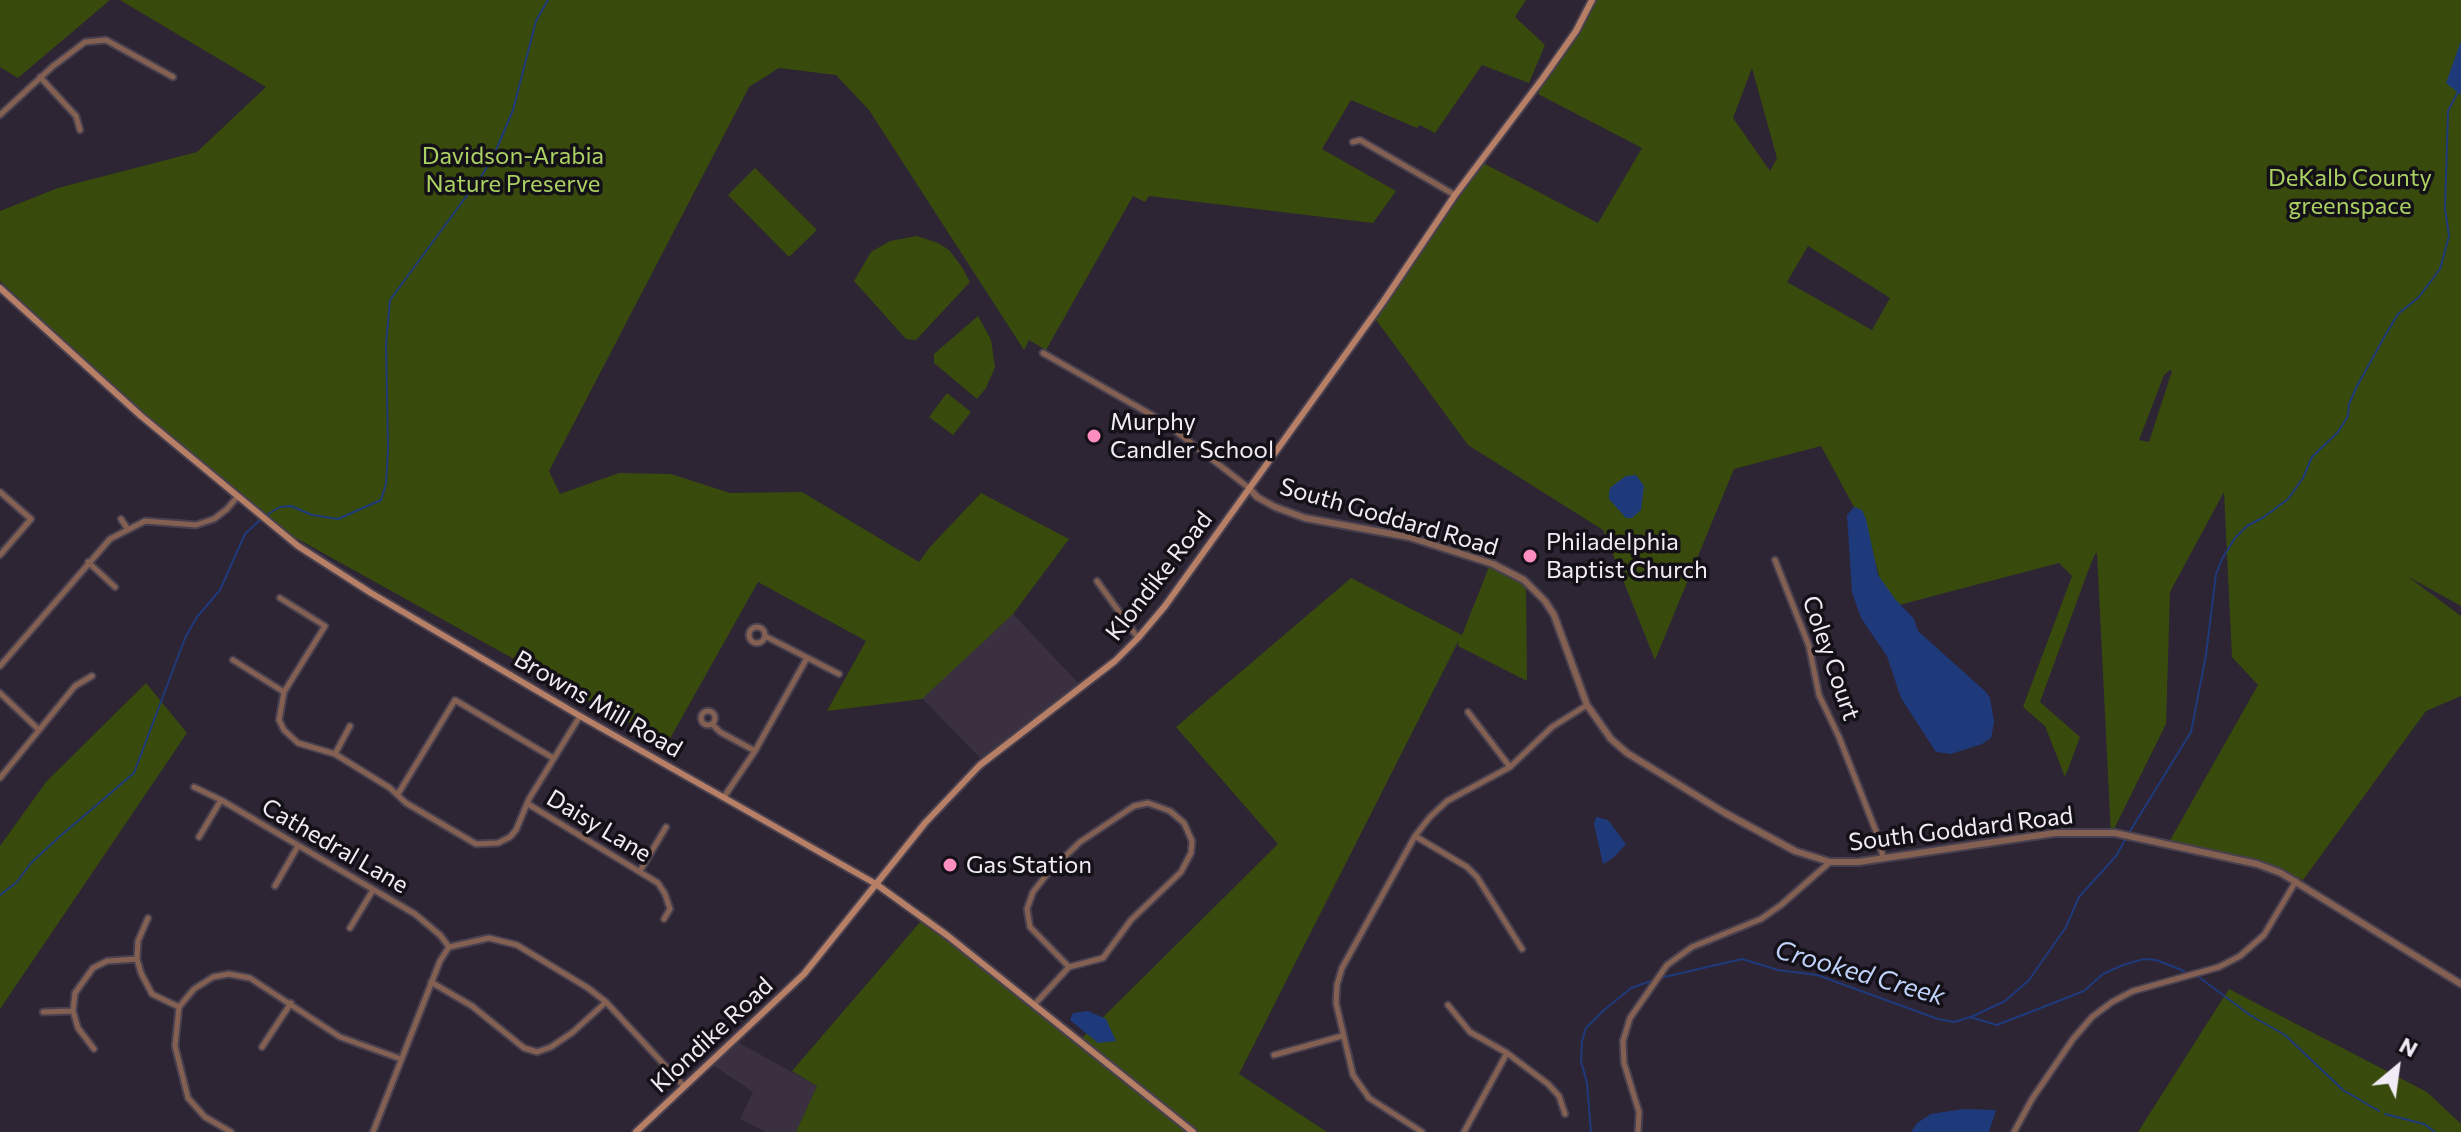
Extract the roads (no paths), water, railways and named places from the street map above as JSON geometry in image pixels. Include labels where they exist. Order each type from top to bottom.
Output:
[{"type":"main road","name":"Klondike Road","points":[[636,1132],[804,974],[925,823],[980,765],[1115,661],[1138,638],[1165,606],[1383,302],[1455,195],[1554,63],[1592,0]]},
{"type":"main road","name":"Browns Mill Road","points":[[0,288],[141,416],[298,546],[371,593],[580,716],[876,884],[948,936],[1193,1132]]},
{"type":"street","points":[[0,115],[40,77],[85,42],[106,40],[173,77]]},
{"type":"street","points":[[40,77],[76,116],[80,130]]},
{"type":"street","points":[[1353,142],[1360,140],[1455,195]]},
{"type":"street","name":"South Goddard Road","points":[[1043,353],[1164,422],[1257,497],[1275,507],[1305,518],[1409,537],[1493,564],[1524,580],[1554,615],[1587,705],[1611,739],[1627,753],[1781,844],[1830,862],[1884,859],[2055,833],[2115,833],[2257,864],[2296,881],[2461,984]]},
{"type":"street","points":[[0,492],[31,519]]},
{"type":"street","points":[[0,666],[110,539],[145,521],[196,525],[214,519],[237,497]]},
{"type":"street","points":[[0,555],[37,515]]},
{"type":"street","points":[[121,519],[127,528]]},
{"type":"street","name":"Coley Court","points":[[1775,560],[1809,646],[1819,695],[1839,737],[1884,859]]},
{"type":"street","points":[[88,562],[115,587]]},
{"type":"street","points":[[1097,581],[1138,638]]},
{"type":"street","points":[[280,598],[325,626],[284,692],[279,720],[284,730],[298,743],[335,754],[398,794],[406,803],[476,844],[498,843],[510,837],[580,716]]},
{"type":"street","points":[[765,636],[839,674]]},
{"type":"street","points":[[724,797],[755,751],[807,658]]},
{"type":"street","points":[[233,660],[284,692]]},
{"type":"street","points":[[0,778],[75,686],[92,676]]},
{"type":"street","points":[[0,693],[38,729]]},
{"type":"street","points":[[398,794],[455,700],[553,758]]},
{"type":"street","points":[[1422,1132],[1382,1109],[1360,1088],[1353,1075],[1336,1003],[1342,968],[1415,836],[1430,817],[1447,801],[1510,767],[1552,727],[1587,705]]},
{"type":"street","points":[[1468,712],[1510,767]]},
{"type":"street","points":[[270,721],[279,720]]},
{"type":"street","points":[[712,724],[720,732],[755,751]]},
{"type":"street","points":[[335,754],[350,726]]},
{"type":"street","name":"Cathedral Lane","points":[[194,787],[422,919],[449,947]]},
{"type":"street","points":[[199,837],[221,800]]},
{"type":"street","name":"Daisy Lane","points":[[528,804],[658,883],[670,909],[664,919]]},
{"type":"street","points":[[1033,1006],[1069,967],[1103,958],[1131,920],[1181,872],[1191,853],[1192,841],[1184,823],[1170,811],[1155,804],[1134,806],[1080,842],[1033,892],[1024,909],[1027,918],[1036,935],[1069,967]]},
{"type":"street","points":[[640,871],[666,827]]},
{"type":"street","points":[[1415,836],[1467,867],[1477,877],[1522,949]]},
{"type":"street","points":[[275,886],[298,846]]},
{"type":"street","points":[[1638,1132],[1639,1112],[1624,1063],[1623,1041],[1630,1018],[1667,965],[1692,947],[1761,919],[1830,862]]},
{"type":"street","points":[[2014,1132],[2056,1063],[2092,1017],[2133,991],[2219,967],[2240,956],[2264,935],[2296,881]]},
{"type":"street","points":[[350,928],[373,890]]},
{"type":"street","points":[[148,918],[138,941],[137,959],[141,973],[152,994],[179,1007]]},
{"type":"street","points":[[373,1132],[440,961],[449,947],[489,938],[517,945],[606,1002],[683,1085]]},
{"type":"street","points":[[94,1049],[78,1028],[73,1011],[75,993],[93,968],[107,961],[137,959]]},
{"type":"street","points":[[231,1132],[205,1117],[188,1098],[175,1046],[179,1007],[194,989],[213,977],[229,974],[257,981],[340,1037],[401,1059]]},
{"type":"street","points":[[431,982],[472,1006],[524,1048],[537,1052],[551,1047],[573,1032],[606,1002]]},
{"type":"street","points":[[262,1047],[291,1003]]},
{"type":"street","points":[[1448,1005],[1470,1032],[1507,1053],[1548,1084],[1559,1096],[1565,1114]]},
{"type":"street","points":[[43,1012],[73,1011]]},
{"type":"street","points":[[1274,1055],[1342,1036]]},
{"type":"street","points":[[1464,1132],[1507,1053]]},
{"type":"water","points":[[2461,41],[2461,95],[2446,83]]},
{"type":"water","points":[[1636,475],[1644,486],[1641,510],[1632,518],[1626,518],[1609,499],[1609,492],[1626,476]]},
{"type":"water","points":[[1854,507],[1862,510],[1878,575],[1895,599],[1914,619],[1918,631],[1990,698],[1994,722],[1991,738],[1982,744],[1951,754],[1936,752],[1901,698],[1887,656],[1861,618],[1852,592],[1847,515]]},
{"type":"water","points":[[1596,817],[1608,820],[1626,844],[1603,864],[1594,824]]},
{"type":"water","points":[[1088,1011],[1106,1019],[1116,1041],[1098,1043],[1070,1020],[1073,1013]]},
{"type":"water","points":[[1963,1109],[1996,1110],[1989,1132],[1911,1132],[1917,1123],[1931,1114]]},
{"type":"waterway","points":[[0,895],[17,882],[31,863],[58,838],[134,773],[185,638],[197,617],[220,590],[245,534],[263,517],[280,507],[291,506],[312,515],[338,519],[381,500],[386,484],[388,448],[386,344],[390,300],[494,155],[513,110],[536,21],[548,0]]},
{"type":"waterway","points":[[2130,831],[2191,732],[2206,655],[2216,574],[2222,559],[2247,526],[2288,499],[2303,478],[2312,457],[2338,432],[2348,416],[2349,404],[2357,386],[2398,314],[2419,297],[2440,269],[2449,236],[2445,209],[2448,111],[2458,92]]},
{"type":"waterway","points":[[1971,1017],[2005,1001],[2029,980],[2066,927],[2079,897],[2116,856],[2125,840]]},
{"type":"waterway","name":"Crooked Creek","points":[[1660,978],[1742,959],[1778,970],[1817,975],[1938,1019],[1954,1022],[1970,1017],[1997,1025],[2084,991],[2103,974],[2123,965],[2144,959],[2156,960],[2184,971]]},
{"type":"waterway","name":"Crooked Creek","points":[[2196,975],[2250,1015],[2285,1035],[2343,1090],[2379,1111]]},
{"type":"waterway","name":"Crooked Creek","points":[[1591,1132],[1587,1083],[1581,1061],[1586,1028],[1631,988],[1654,980]]},
{"type":"waterway","name":"Crooked Creek","points":[[2385,1114],[2424,1124],[2435,1132]]},
{"type":"place","name":"Murphy Candler School","points":[[1094,436]]},
{"type":"place","name":"Philadelphia Baptist Church","points":[[1530,556]]},
{"type":"place","name":"Gas Station","points":[[950,865]]},
{"type":"park label","name":"Davidson-Arabia Nature Preserve","points":[[513,170]]},
{"type":"park label","name":"DeKalb County greenspace","points":[[2350,192]]}]
